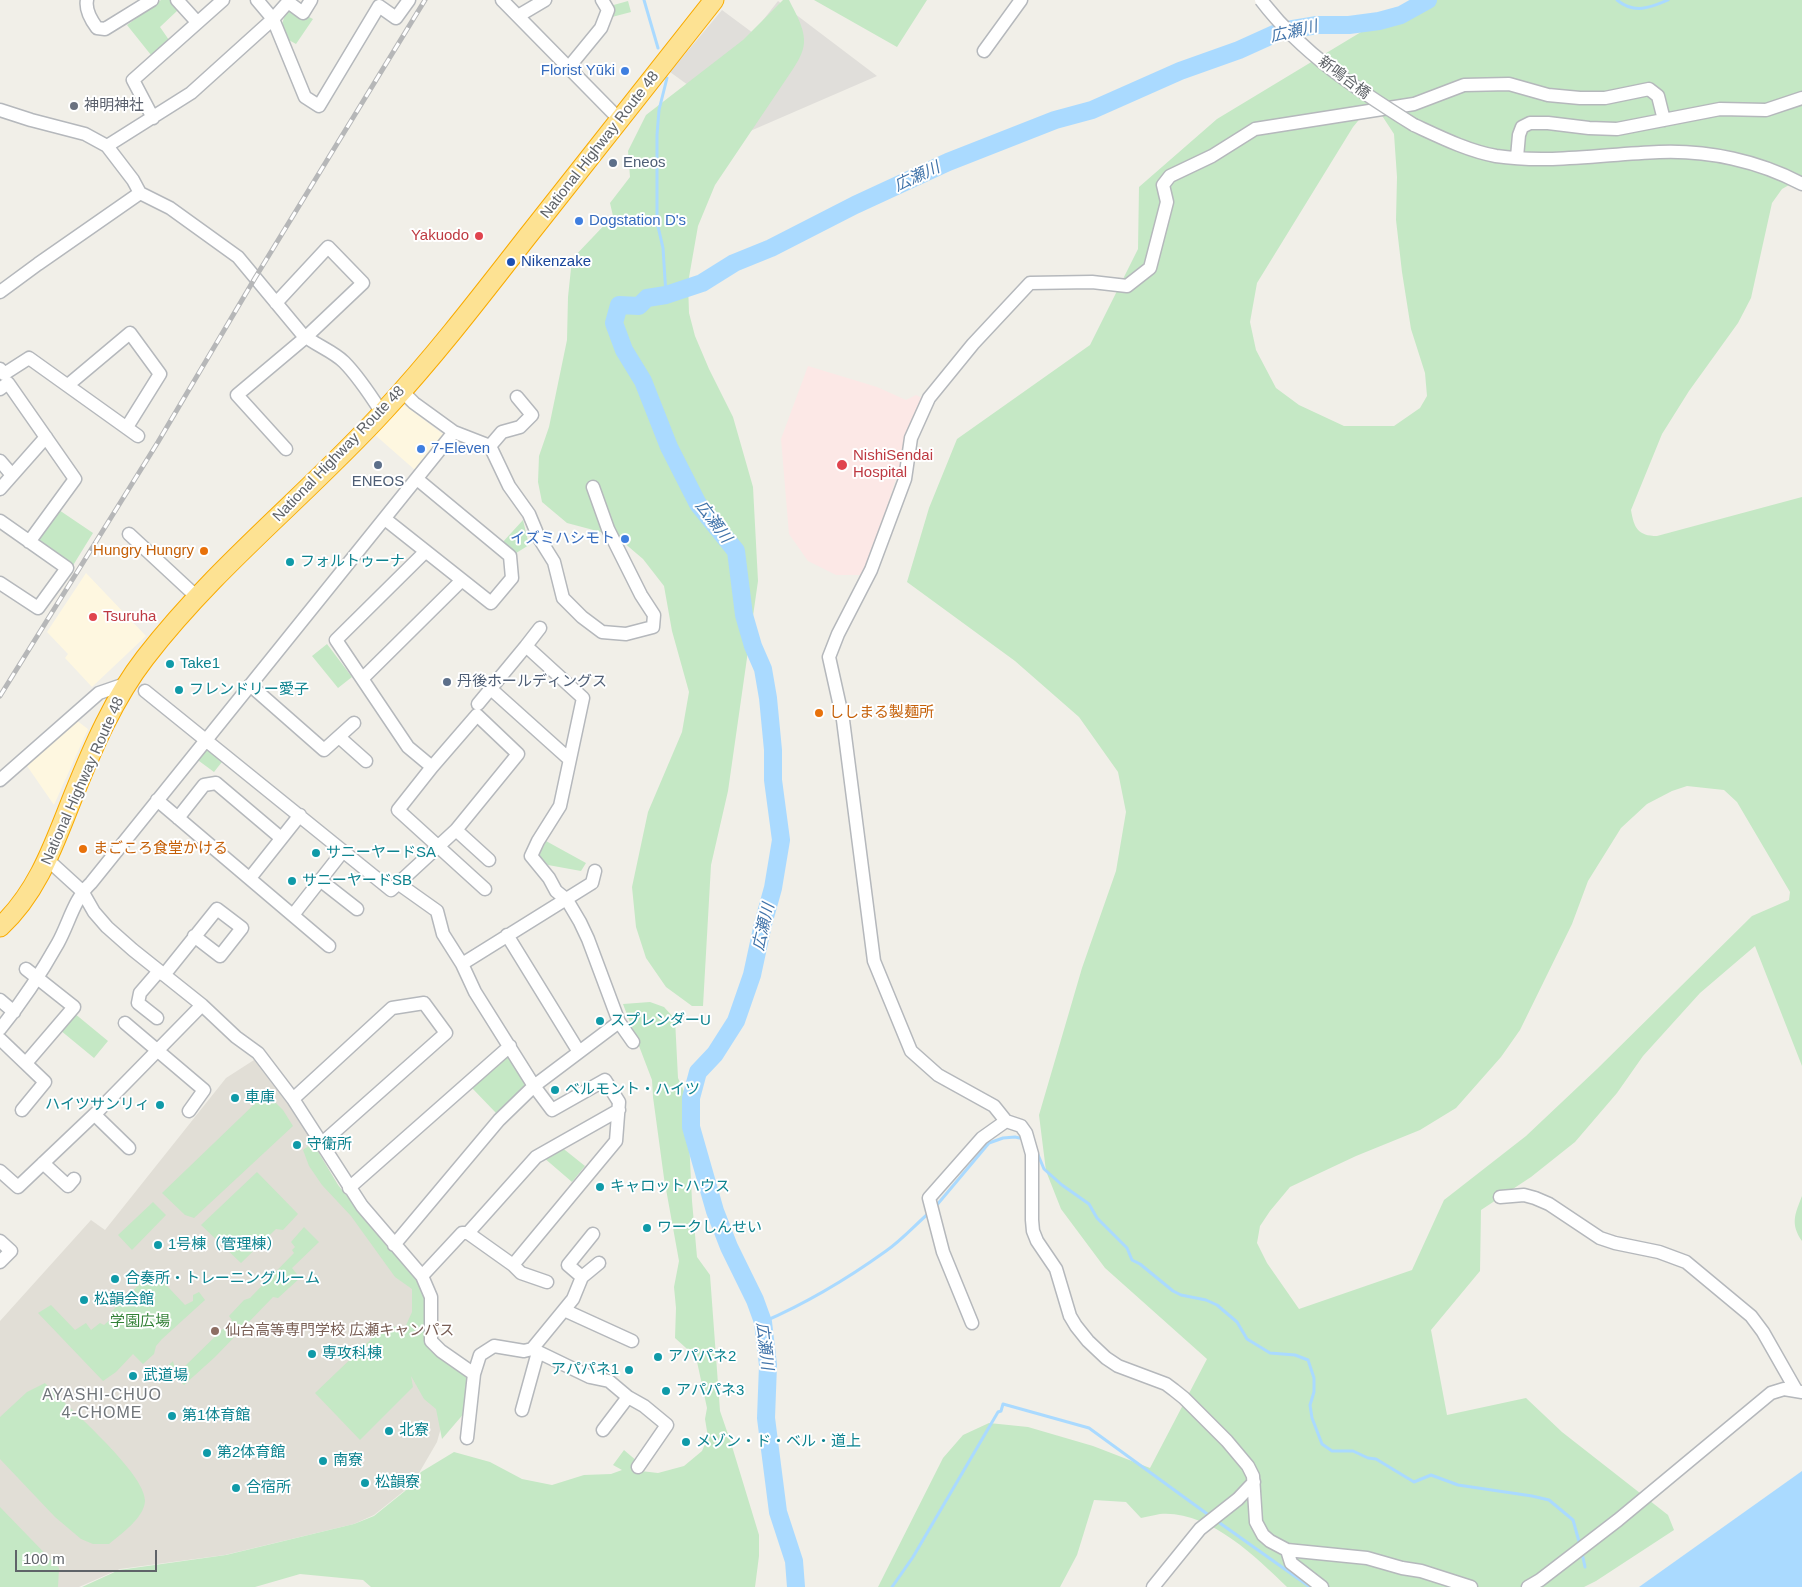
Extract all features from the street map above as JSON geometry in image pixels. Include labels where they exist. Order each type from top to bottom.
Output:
[{"type":"highway","name":"National Highway Route 48","points":[[0,927],[24,900],[48,860],[95,745],[111,712],[128,683],[173,623],[402,391],[462,320],[620,120],[709,2]]},
{"type":"street","points":[[87,0],[86,6],[92,20],[97,28],[105,29],[152,0]]},
{"type":"street","points":[[177,0],[197,22]]},
{"type":"street","points":[[153,118],[133,80],[223,0]]},
{"type":"street","points":[[257,0],[273,19],[305,97],[319,106],[376,3],[396,18],[409,0]]},
{"type":"street","points":[[107,146],[191,93],[273,19],[288,2],[303,13],[311,0]]},
{"type":"street","points":[[502,0],[620,120]]},
{"type":"street","points":[[518,16],[545,0]]},
{"type":"street","points":[[569,67],[601,28],[608,10],[602,0]]},
{"type":"street","points":[[984,51],[1021,0]]},
{"type":"street","name":"新鳴合橋","points":[[1261,0],[1274,16],[1322,63],[1362,93],[1414,125],[1438,137],[1479,152],[1497,156],[1555,159],[1660,152],[1694,152],[1757,165],[1802,184]]},
{"type":"street","points":[[1472,1587],[1421,1571],[1402,1568],[1367,1558],[1287,1550],[1270,1541],[1258,1529],[1254,1482],[1248,1466],[1240,1456],[1184,1398],[1166,1384],[1118,1366],[1106,1358],[1088,1341],[1076,1326],[1070,1316],[1056,1269],[1033,1232],[1033,1165],[1028,1139],[1021,1126],[1006,1121],[994,1106],[938,1075],[910,1051],[874,961],[843,720],[829,657],[838,634],[870,570],[905,479],[911,438],[929,398],[973,344],[1030,283],[1092,282],[1127,286],[1150,268],[1167,202],[1163,185],[1170,176],[1212,156],[1255,129],[1414,104],[1464,85],[1509,84],[1548,95],[1580,98],[1605,98],[1649,89],[1658,96],[1664,120]]},
{"type":"street","points":[[1517,157],[1519,135],[1522,127],[1530,123],[1590,128],[1617,128],[1720,109],[1766,110],[1802,98]]},
{"type":"street","points":[[0,110],[84,134],[107,146],[133,180],[140,193],[170,208],[238,257],[306,337],[344,362],[365,387],[382,413]]},
{"type":"street","points":[[0,292],[140,193]]},
{"type":"street","points":[[276,303],[328,247],[364,283],[306,337],[237,395],[286,449]]},
{"type":"street","points":[[68,385],[130,333],[160,374],[126,427]]},
{"type":"street","points":[[0,369],[4,374],[29,358],[138,436]]},
{"type":"street","points":[[0,389],[8,383],[76,479],[29,542]]},
{"type":"street","points":[[402,391],[414,403],[454,432],[490,446],[510,486],[529,514],[539,538],[554,562],[562,598],[582,617],[602,632],[626,634],[653,627],[654,615],[641,596],[608,529],[593,487]]},
{"type":"street","points":[[490,446],[502,432],[520,427],[532,415],[517,397]]},
{"type":"street","points":[[0,1029],[27,995],[38,977],[65,930],[82,891],[91,883],[311,607],[385,519],[454,432]]},
{"type":"street","points":[[0,488],[46,437]]},
{"type":"street","points":[[0,461],[12,475]]},
{"type":"street","points":[[385,519],[490,603],[512,578],[510,556],[417,479]]},
{"type":"street","points":[[0,521],[67,568],[38,608],[0,583]]},
{"type":"street","points":[[129,534],[198,598]]},
{"type":"street","points":[[425,552],[336,640],[408,747],[432,767]]},
{"type":"street","points":[[363,678],[461,581]]},
{"type":"street","points":[[478,704],[540,628]]},
{"type":"street","points":[[526,646],[583,698],[560,806],[531,856],[549,878],[556,891],[567,900],[588,939],[619,1022],[632,1042]]},
{"type":"street","points":[[0,780],[99,693],[128,683]]},
{"type":"street","points":[[250,685],[324,750],[354,724]]},
{"type":"street","points":[[491,689],[569,759]]},
{"type":"street","points":[[145,691],[391,890],[438,845],[456,830],[518,754],[477,715],[398,810],[438,845],[484,889]]},
{"type":"street","points":[[339,737],[366,761]]},
{"type":"street","points":[[178,818],[204,785],[216,783],[281,838]]},
{"type":"street","points":[[157,800],[329,946]]},
{"type":"street","points":[[250,878],[300,815]]},
{"type":"street","points":[[456,830],[489,860]]},
{"type":"street","points":[[293,915],[340,855]]},
{"type":"street","points":[[48,860],[82,891],[94,912],[105,926],[202,1005],[236,1037],[258,1053],[293,1099],[349,1188],[394,1245],[422,1276],[431,1297],[432,1341],[441,1351],[474,1374]]},
{"type":"street","points":[[462,964],[592,883],[595,871]]},
{"type":"street","points":[[320,880],[357,909]]},
{"type":"street","points":[[399,884],[437,911],[443,934],[462,964],[475,992],[534,1086],[552,1110],[605,1080],[619,1102],[616,1141],[512,1266]]},
{"type":"street","points":[[507,935],[579,1052]]},
{"type":"street","points":[[157,1018],[138,1004],[140,993],[162,973],[194,936]]},
{"type":"street","points":[[26,969],[74,1007],[26,1063]]},
{"type":"street","points":[[0,1000],[14,1012]]},
{"type":"street","points":[[293,1099],[392,1008],[424,1003],[446,1033],[322,1143]]},
{"type":"street","points":[[0,1171],[22,1192],[43,1163],[95,1114],[202,1005]]},
{"type":"street","points":[[394,1245],[499,1120],[534,1086],[619,1022]]},
{"type":"street","points":[[125,1023],[204,1090],[189,1112]]},
{"type":"street","points":[[0,1040],[45,1082],[22,1110]]},
{"type":"street","points":[[349,1188],[510,1046]]},
{"type":"street","points":[[468,1233],[536,1156],[619,1110]]},
{"type":"street","points":[[95,1114],[129,1148]]},
{"type":"street","points":[[972,1323],[943,1252],[930,1198],[982,1138],[1006,1121]]},
{"type":"street","points":[[43,1163],[68,1186],[74,1179]]},
{"type":"street","points":[[1500,1197],[1524,1195],[1535,1198],[1549,1204],[1600,1238],[1659,1252],[1686,1262],[1751,1316],[1799,1391]]},
{"type":"street","points":[[422,1276],[462,1233],[468,1233],[521,1273],[547,1282]]},
{"type":"street","points":[[582,1277],[568,1265],[593,1234]]},
{"type":"street","points":[[0,1241],[10,1251],[0,1262]]},
{"type":"street","points":[[522,1410],[535,1351],[573,1299],[582,1277],[599,1263]]},
{"type":"street","points":[[564,1310],[632,1341]]},
{"type":"street","points":[[467,1438],[474,1374],[480,1355],[494,1346],[535,1351],[590,1377],[609,1381],[667,1425],[638,1467]]},
{"type":"street","points":[[1528,1587],[1540,1580],[1618,1520],[1771,1393],[1784,1389],[1799,1391]]},
{"type":"street","points":[[603,1430],[628,1397]]},
{"type":"street","points":[[1152,1587],[1200,1528],[1213,1520],[1238,1499],[1254,1482]]},
{"type":"street","points":[[1287,1550],[1291,1562],[1322,1587]]},
{"type":"shaded area","points":[[778,1],[877,76],[741,135],[717,106],[670,72],[722,10],[753,33]]},
{"type":"shaded area","name":"NishiSendai Hospital","points":[[808,366],[877,387],[906,400],[916,395],[922,398],[865,575],[836,575],[808,561],[789,534],[781,439]]},
{"type":"shaded area","points":[[403,404],[444,435],[415,470],[374,434]]},
{"type":"shaded area","points":[[86,573],[146,636],[92,687],[65,658],[68,654],[47,632]]},
{"type":"shaded area","points":[[76,720],[88,729],[54,805],[25,763]]},
{"type":"shaded area","name":"仙台高等専門学校 広瀬キャンパス","points":[[254,1060],[299,1119],[338,1185],[389,1249],[419,1278],[444,1417],[437,1442],[419,1473],[404,1491],[374,1515],[354,1524],[225,1555],[120,1569],[79,1587],[0,1587],[0,1321],[91,1220],[105,1230],[226,1078]]},
{"type":"green space","points":[[161,0],[170,0],[178,10],[160,27],[169,40],[151,55],[127,25]]},
{"type":"green space","points":[[783,0],[789,0],[801,26],[804,39],[802,52],[793,69],[715,185],[698,226],[688,283],[689,313],[695,336],[733,417],[753,487],[758,581],[728,791],[711,865],[703,1006],[692,1006],[666,987],[646,958],[636,927],[632,887],[648,812],[682,732],[689,692],[672,631],[664,586],[643,559],[616,536],[567,523],[542,502],[538,482],[539,456],[549,427],[567,340],[568,297],[572,259],[613,216],[610,203],[630,177],[628,151],[646,115],[743,40]]},
{"type":"green space","points":[[814,0],[927,0],[897,47]]},
{"type":"green space","points":[[1414,0],[1802,0],[1802,186],[1789,185],[1782,189],[1772,203],[1751,298],[1738,323],[1689,391],[1662,434],[1631,510],[1634,522],[1641,533],[1657,536],[1802,497],[1802,1066],[1755,946],[1700,993],[1643,1056],[1617,1093],[1575,1142],[1531,1177],[1481,1210],[1480,1271],[1431,1330],[1447,1415],[1526,1398],[1562,1432],[1668,1515],[1674,1530],[1584,1587],[1287,1587],[1230,1537],[1196,1519],[1160,1514],[1141,1518],[1126,1502],[1094,1500],[1077,1555],[1060,1587],[878,1587],[943,1458],[963,1435],[989,1423],[1028,1427],[1093,1446],[1150,1468],[1207,1359],[1105,1268],[1061,1209],[1046,1171],[1039,1115],[1082,968],[1116,871],[1126,812],[1118,772],[1079,717],[1015,661],[907,582],[929,508],[957,439],[1090,345],[1138,249],[1139,187],[1217,119]],"holes":[[[1377,108],[1394,134],[1397,177],[1396,220],[1402,272],[1411,329],[1425,373],[1427,396],[1420,408],[1394,426],[1344,426],[1299,405],[1276,388],[1256,350],[1250,322],[1257,283],[1353,127],[1367,110]],[[1687,786],[1724,790],[1737,802],[1790,892],[1789,900],[1752,916],[1597,1069],[1526,1136],[1444,1200],[1412,1270],[1299,1309],[1267,1263],[1257,1243],[1260,1226],[1270,1211],[1290,1187],[1356,1156],[1420,1130],[1456,1108],[1501,1057],[1520,1030],[1572,924],[1588,881],[1621,828],[1647,804],[1672,791]]]},
{"type":"green space","points":[[628,1],[631,12],[612,17],[610,6]]},
{"type":"green space","points":[[291,11],[302,20],[307,16],[313,19],[296,44],[287,39],[282,24],[286,12]]},
{"type":"green space","points":[[59,510],[93,533],[72,567],[36,538]]},
{"type":"green space","points":[[523,520],[529,545],[513,555],[501,544]]},
{"type":"green space","points":[[327,644],[352,677],[338,688],[312,656]]},
{"type":"green space","points":[[206,743],[225,758],[214,772],[195,758]]},
{"type":"green space","points":[[546,841],[586,863],[581,871],[548,865],[539,856]]},
{"type":"green space","points":[[650,1002],[664,1007],[675,1019],[678,1078],[687,1098],[697,1257],[710,1275],[720,1411],[759,1535],[759,1556],[755,1587],[371,1587],[363,1580],[300,1574],[255,1587],[82,1587],[119,1570],[226,1555],[354,1524],[374,1516],[405,1491],[421,1472],[454,1452],[490,1462],[522,1479],[552,1485],[584,1475],[611,1474],[622,1470],[613,1465],[624,1450],[638,1462],[632,1470],[658,1473],[684,1466],[702,1451],[708,1437],[705,1419],[707,1408],[696,1357],[675,1338],[676,1308],[674,1287],[679,1261],[664,1178],[652,1080],[623,1004]]},
{"type":"green space","points":[[74,1013],[108,1041],[94,1058],[60,1030]]},
{"type":"green space","points":[[509,1056],[529,1084],[496,1113],[472,1088]]},
{"type":"green space","points":[[266,1093],[283,1110],[293,1126],[194,1218],[185,1215],[162,1193]]},
{"type":"green space","points":[[311,1144],[317,1150],[338,1185],[389,1249],[419,1278],[426,1296],[435,1350],[470,1377],[466,1411],[442,1439],[436,1409],[424,1399],[411,1376],[413,1387],[360,1440],[315,1393],[385,1326],[400,1327],[402,1338],[412,1312],[412,1289],[395,1277],[351,1216],[322,1185],[309,1166],[303,1150]]},
{"type":"green space","points":[[560,1146],[585,1166],[572,1182],[543,1157]]},
{"type":"green space","points":[[257,1172],[298,1214],[283,1230],[276,1229],[241,1263],[201,1225]]},
{"type":"green space","points":[[1802,1196],[1802,1241],[1796,1229],[1795,1219]]},
{"type":"green space","points":[[153,1202],[166,1215],[132,1250],[118,1235]]},
{"type":"green space","points":[[304,1227],[319,1242],[292,1268],[300,1278],[278,1298],[273,1297],[215,1357],[184,1385],[166,1368],[173,1361],[174,1365],[182,1369],[232,1320],[229,1316],[244,1300],[250,1298],[294,1253],[292,1250],[295,1247],[291,1242]]},
{"type":"green space","name":"学園広場","points":[[153,1271],[185,1305],[193,1301],[193,1295],[199,1292],[205,1300],[162,1339],[156,1346],[154,1354],[143,1364],[133,1354],[116,1372],[103,1381],[38,1313],[51,1305],[75,1330],[86,1323],[91,1330],[100,1323],[104,1325],[112,1318],[111,1312]]},
{"type":"green space","points":[[45,1383],[119,1457],[142,1489],[145,1501],[141,1513],[131,1525],[109,1544],[93,1544],[81,1539],[55,1517],[0,1459],[0,1417],[27,1392]]},
{"type":"green space","points":[[0,1507],[59,1568],[58,1587],[0,1587]]},
{"type":"water","points":[[1802,1471],[1802,1587],[1639,1587]]},
{"type":"waterway","points":[[644,0],[658,48]]},
{"type":"waterway","name":"広瀬川","points":[[796,1587],[794,1561],[778,1512],[766,1418],[768,1365],[763,1322],[715,1211],[691,1127],[691,1098],[698,1072],[715,1054],[736,1021],[752,975],[773,888],[781,840],[773,780],[773,750],[768,698],[763,669],[753,646],[744,615],[736,551],[698,504],[669,447],[643,381],[624,350],[614,323],[619,305],[639,306],[647,298],[666,295],[702,283],[734,263],[771,248],[855,205],[948,162],[1055,120],[1092,110],[1180,71],[1239,50],[1281,31],[1317,25],[1349,25],[1379,21],[1401,15],[1428,0]]},
{"type":"waterway","points":[[1617,0],[1636,8],[1648,7],[1668,0]]},
{"type":"waterway","points":[[666,295],[663,248],[657,222],[657,135],[659,110],[667,78]]},
{"type":"waterway","points":[[936,1206],[989,1143],[1003,1138],[1015,1137],[1024,1139]]},
{"type":"waterway","points":[[1036,1150],[1044,1169],[1062,1185],[1089,1204],[1097,1218],[1127,1248],[1132,1260],[1140,1264],[1173,1291],[1217,1305],[1237,1322],[1247,1339],[1270,1353],[1295,1355],[1308,1360],[1314,1378],[1314,1392],[1310,1405],[1312,1418],[1322,1444],[1332,1451],[1353,1451],[1368,1458],[1376,1459],[1414,1482],[1431,1475],[1458,1485],[1549,1500],[1573,1520],[1580,1545]]},
{"type":"waterway","points":[[763,1322],[811,1299],[857,1271],[892,1247],[930,1212]]},
{"type":"waterway","points":[[892,1587],[913,1557],[998,1412],[1001,1411],[1003,1404],[1089,1428],[1210,1516]]},
{"type":"waterway","points":[[1217,1521],[1310,1587]]},
{"type":"waterway","points":[[1582,1553],[1585,1567]]},
{"type":"railway","points":[[0,696],[158,442],[255,278],[425,0]]},
{"type":"place","name":"Florist Yūki","points":[[625,71]]},
{"type":"place","name":"神明神社","points":[[74,106]]},
{"type":"place","name":"Eneos","points":[[613,163]]},
{"type":"place","name":"Dogstation D's","points":[[579,221]]},
{"type":"place","name":"Yakuodo","points":[[479,236]]},
{"type":"place","name":"Nikenzake","points":[[511,262]]},
{"type":"place","name":"7-Eleven","points":[[421,449]]},
{"type":"place","name":"ENEOS","points":[[378,465]]},
{"type":"place","name":"NishiSendai Hospital","points":[[842,465]]},
{"type":"place","name":"イズミハシモト","points":[[625,539]]},
{"type":"place","name":"Hungry Hungry","points":[[204,551]]},
{"type":"place","name":"フォルトゥーナ","points":[[290,562]]},
{"type":"place","name":"Tsuruha","points":[[93,617]]},
{"type":"place","name":"Take1","points":[[170,664]]},
{"type":"place","name":"丹後ホールディングス","points":[[447,682]]},
{"type":"place","name":"フレンドリー愛子","points":[[179,690]]},
{"type":"place","name":"ししまる製麺所","points":[[819,713]]},
{"type":"place","name":"まごころ食堂かける","points":[[83,849]]},
{"type":"place","name":"サニーヤードSA","points":[[316,853]]},
{"type":"place","name":"サニーヤードSB","points":[[292,881]]},
{"type":"place","name":"スプレンダーU","points":[[600,1021]]},
{"type":"place","name":"ベルモント・ハイツ","points":[[555,1090]]},
{"type":"place","name":"車庫","points":[[235,1098]]},
{"type":"place","name":"ハイツサンリィ","points":[[160,1105]]},
{"type":"place","name":"守衛所","points":[[297,1145]]},
{"type":"place","name":"キャロットハウス","points":[[600,1187]]},
{"type":"place","name":"ワークしんせい","points":[[647,1228]]},
{"type":"place","name":"1号棟（管理棟）","points":[[158,1245]]},
{"type":"place","name":"合奏所・トレーニングルーム","points":[[115,1279]]},
{"type":"place","name":"松韻会館","points":[[84,1300]]},
{"type":"place","name":"仙台高等専門学校 広瀬キャンパス","points":[[215,1331]]},
{"type":"place","name":"専攻科棟","points":[[312,1354]]},
{"type":"place","name":"アパパネ2","points":[[658,1357]]},
{"type":"place","name":"アパパネ1","points":[[629,1370]]},
{"type":"place","name":"武道場","points":[[133,1376]]},
{"type":"place","name":"アパパネ3","points":[[666,1391]]},
{"type":"place","name":"第1体育館","points":[[172,1416]]},
{"type":"place","name":"北寮","points":[[389,1431]]},
{"type":"place","name":"メゾン・ド・ベル・道上","points":[[686,1442]]},
{"type":"place","name":"第2体育館","points":[[207,1453]]},
{"type":"place","name":"南寮","points":[[323,1461]]},
{"type":"place","name":"松韻寮","points":[[365,1483]]},
{"type":"place","name":"合宿所","points":[[236,1488]]},
{"type":"district","name":"AYASHI-CHUO 4-CHOME","points":[[102,1405]]}]
